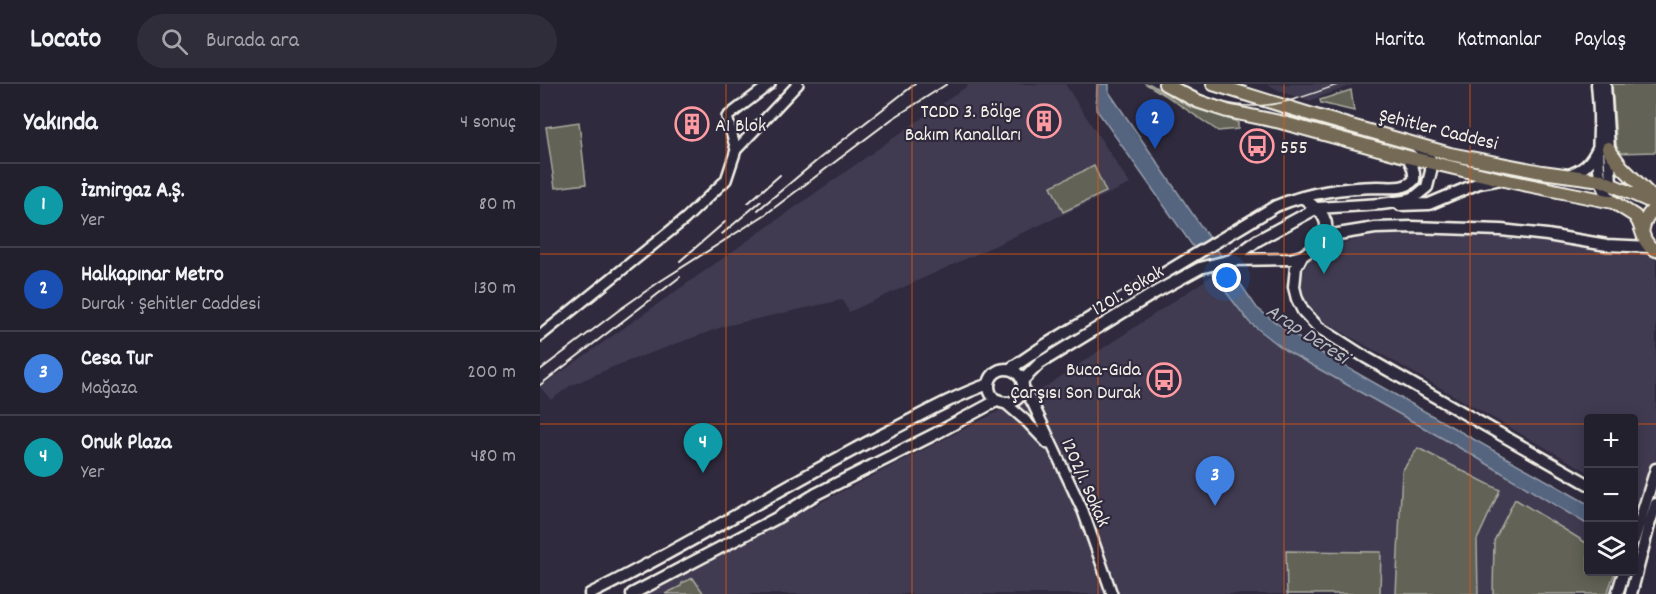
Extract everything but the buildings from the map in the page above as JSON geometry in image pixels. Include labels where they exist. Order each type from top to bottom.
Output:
[{"type":"main road","name":"Şehitler Caddesi","points":[[1213,84],[1450,154],[1606,182],[1656,204]]},
{"type":"main road","points":[[1597,84],[1604,147],[1605,193],[1613,202]]},
{"type":"main road","points":[[1566,176],[1578,172],[1591,162],[1604,147],[1605,84]]},
{"type":"main road","name":"Şehitler Caddesi","points":[[1168,86],[1197,101],[1227,111],[1280,122],[1408,157],[1513,182],[1613,202],[1635,216],[1645,240],[1653,248]]},
{"type":"main road","points":[[1317,208],[1404,201],[1421,192],[1429,182],[1431,162],[1427,154],[1414,144]]},
{"type":"main road","points":[[1604,147],[1656,204],[1647,216],[1642,232]]},
{"type":"main road","points":[[1010,369],[1018,373],[1023,384],[1019,397],[1010,402],[1001,401],[991,393],[989,384],[998,370],[1010,369],[1047,344],[1276,206],[1324,191],[1406,186],[1414,180],[1415,175],[1408,157]]},
{"type":"main road","points":[[1382,204],[1407,206],[1429,204],[1479,183],[1494,180],[1513,182]]},
{"type":"main road","points":[[1302,197],[1317,208],[1326,220],[1327,233],[1322,242]]},
{"type":"main road","name":"1201. Sokak","points":[[1023,384],[1040,363],[1155,292],[1200,268],[1231,260],[1258,240],[1317,208]]},
{"type":"main road","points":[[1231,260],[1290,259],[1302,256],[1332,235],[1376,228],[1501,230],[1607,245],[1653,248]]},
{"type":"main road","points":[[1302,256],[1296,267],[1294,287],[1303,311],[1318,327],[1375,363],[1584,482]]},
{"type":"main road","points":[[590,594],[842,456],[941,405],[989,384]]},
{"type":"main road","points":[[632,594],[775,519],[816,494],[1001,401]]},
{"type":"main road","points":[[1631,594],[1642,555],[1645,518],[1656,469]]},
{"type":"main road","points":[[1638,532],[1656,504]]},
{"type":"main road","points":[[1617,594],[1623,576]]},
{"type":"street","points":[[736,150],[727,117],[770,84]]},
{"type":"street","points":[[540,336],[685,219],[726,180],[736,150],[798,84]]},
{"type":"street","name":"1202/1. Sokak","points":[[1023,384],[1083,511],[1112,594]]},
{"type":"street","points":[[1001,401],[1025,420],[1054,450]]},
{"type":"shaded area","points":[[970,84],[1065,84],[1130,184],[849,312],[842,300],[725,326],[615,366],[570,386],[551,400],[540,387]]},
{"type":"shaded area","points":[[1267,84],[1355,84],[1309,101],[1284,93]]},
{"type":"shaded area","points":[[1376,234],[1488,234],[1656,251],[1656,511],[1638,500],[1638,414],[1584,414],[1584,470],[1314,316],[1305,301],[1301,285],[1304,270],[1311,257],[1329,247]]},
{"type":"shaded area","points":[[1213,275],[1249,322],[1285,350],[1474,456],[1584,523],[1584,576],[1621,576],[1617,594],[649,594],[724,552],[1042,389]]},
{"type":"green space","points":[[1146,84],[1150,84],[1190,107],[1235,121],[1238,123],[1238,129],[1218,131]]},
{"type":"green space","points":[[1612,84],[1656,84],[1656,152],[1617,153]]},
{"type":"green space","points":[[1351,90],[1354,111],[1321,103],[1320,100]]},
{"type":"green space","points":[[579,122],[586,184],[555,188],[546,127]]},
{"type":"green space","points":[[1094,166],[1106,192],[1063,212],[1051,186]]},
{"type":"green space","points":[[1418,448],[1500,490],[1477,540],[1478,594],[1396,594],[1402,471]]},
{"type":"green space","points":[[1515,499],[1584,542],[1584,576],[1614,576],[1607,594],[1493,594],[1494,541]]},
{"type":"green space","points":[[1286,551],[1381,552],[1380,594],[1287,594]]},
{"type":"green space","points":[[693,578],[704,594],[665,594],[681,586],[682,583]]},
{"type":"water","points":[[1097,84],[1109,84],[1109,92],[1257,308],[1320,352],[1584,502],[1584,523],[1474,456],[1285,350],[1249,322],[1213,275],[1096,109]]},
{"type":"tram line","points":[[1180,84],[1223,102],[1260,106],[1297,99],[1340,84]]},
{"type":"railway","points":[[758,210],[915,84]]},
{"type":"railway","points":[[540,370],[619,310],[766,214],[892,119],[947,84]]},
{"type":"railway","points":[[748,203],[780,175]]},
{"type":"railway","points":[[722,234],[761,201]]},
{"type":"railway","points":[[680,261],[725,222]]},
{"type":"railway","points":[[540,385],[680,277]]},
{"type":"place","name":"TCDD 3. Bölge Bakım Kanalları","points":[[1044,121]]},
{"type":"place","name":"A1 Blok","points":[[692,124]]},
{"type":"place","name":"555","points":[[1257,146]]},
{"type":"place","name":"Halkapınar Metro","points":[[1155,149]]},
{"type":"place","name":"İzmirgaz A.Ş.","points":[[1324,274]]},
{"type":"place","name":"Buca-Gıda Çarşısı Son Durak","points":[[1164,380]]},
{"type":"place","name":"Onuk Plaza","points":[[703,473]]},
{"type":"place","name":"Cesa Tur","points":[[1215,506]]},
{"type":"water label","name":"Arap Deresi","points":[[1308,333]]}]
